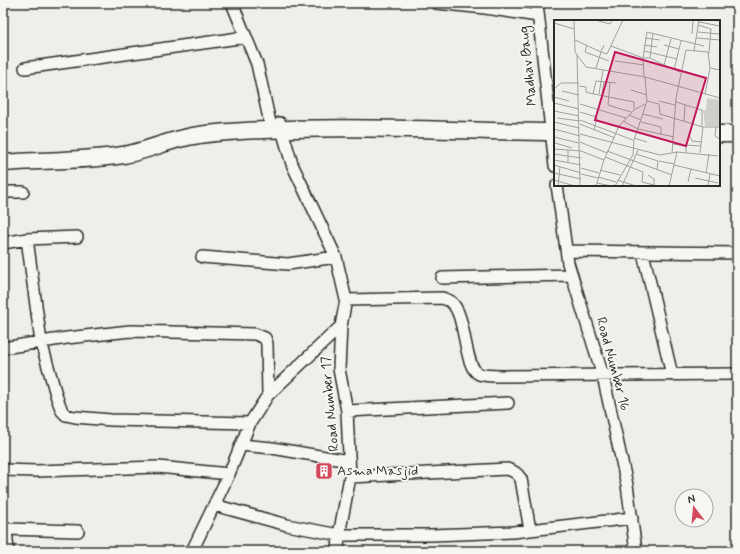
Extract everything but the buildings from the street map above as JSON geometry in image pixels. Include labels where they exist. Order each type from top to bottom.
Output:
[{"type":"highway","points":[[3,156],[109,150],[129,147],[199,128],[219,125],[277,125],[329,122],[553,128]]},
{"type":"highway","points":[[3,163],[104,157],[139,152],[183,138],[277,125]]},
{"type":"highway","points":[[720,126],[737,126]]},
{"type":"highway","points":[[720,134],[737,134]]},
{"type":"street","name":"Road Number 17","points":[[232,3],[257,64],[277,125],[292,164],[336,257],[346,300],[340,326],[339,370],[347,411],[350,477],[339,534],[338,551]]},
{"type":"street","points":[[436,3],[484,5],[538,16]]},
{"type":"street","name":"Madhav Baug","points":[[537,3],[553,128]]},
{"type":"street","points":[[25,68],[246,37]]},
{"type":"street","points":[[553,128],[554,147]]},
{"type":"street","name":"Road Number 16","points":[[557,186],[566,251],[603,376],[627,485],[636,551]]},
{"type":"street","points":[[3,192],[23,192]]},
{"type":"street","points":[[3,243],[27,239],[77,237]]},
{"type":"street","points":[[27,239],[41,342],[56,398],[62,411],[66,415],[111,420],[250,423]]},
{"type":"street","points":[[566,251],[737,253]]},
{"type":"street","points":[[643,253],[672,375]]},
{"type":"street","points":[[202,256],[288,264],[336,257]]},
{"type":"street","points":[[442,278],[572,275]]},
{"type":"street","points":[[346,300],[442,298],[452,302],[459,313],[470,363],[475,372],[480,374],[501,376],[603,376],[737,374]]},
{"type":"street","points":[[192,551],[229,474],[250,423],[268,395],[340,326]]},
{"type":"street","points":[[3,348],[130,331],[255,334],[265,338],[267,344],[268,395]]},
{"type":"street","points":[[347,411],[508,403]]},
{"type":"street","points":[[241,445],[272,448],[349,461]]},
{"type":"street","points":[[3,470],[36,471],[158,467],[229,474]]},
{"type":"street","points":[[350,477],[507,469],[513,470],[521,479],[530,530]]},
{"type":"street","points":[[214,505],[286,525],[339,534],[431,535],[513,532],[632,518]]},
{"type":"street","points":[[8,551],[5,529],[78,531]]},
{"type":"place","name":"Asma Masjid","points":[[324,471]]}]
